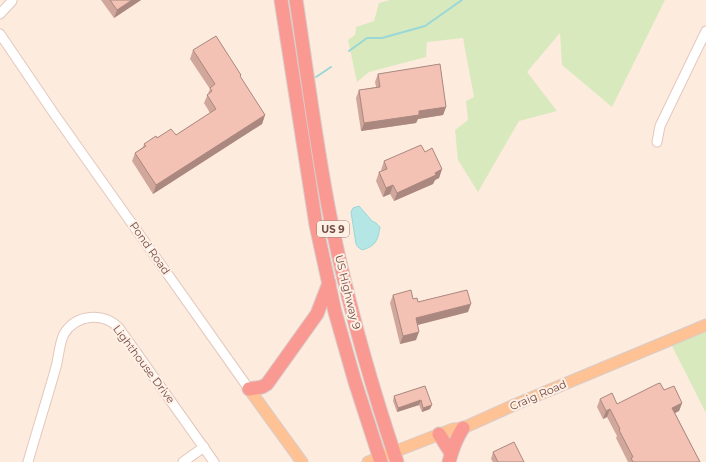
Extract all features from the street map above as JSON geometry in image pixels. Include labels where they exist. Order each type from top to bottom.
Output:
[{"type":"highway","name":"US Highway 9","points":[[281,0],[316,225],[334,306],[376,460]]},
{"type":"highway","name":"US Highway 9","points":[[296,0],[325,190],[338,256],[362,350],[396,457]]},
{"type":"highway","points":[[249,389],[262,387],[267,384],[317,314],[329,283]]},
{"type":"highway","points":[[450,457],[458,436],[463,428]]},
{"type":"highway","points":[[439,434],[450,457]]},
{"type":"main road","name":"Craig Road","points":[[376,460],[396,457],[439,434],[453,429],[463,428],[514,405],[706,325]]},
{"type":"main road","name":"Pond Road","points":[[249,389],[302,462]]},
{"type":"street","points":[[0,7],[12,1]]},
{"type":"street","points":[[0,14],[12,1]]},
{"type":"street","points":[[658,142],[660,126],[706,32]]},
{"type":"street","name":"Pond Road","points":[[0,34],[249,389]]},
{"type":"street","name":"Lighthouse Drive","points":[[28,462],[62,339],[72,324],[88,317],[105,319],[116,324],[120,328],[214,462]]},
{"type":"street","points":[[183,462],[204,447]]},
{"type":"green space","points":[[390,0],[665,0],[612,107],[562,65],[560,33],[527,72],[557,111],[519,121],[478,192],[458,160],[455,130],[468,120],[466,101],[474,97],[463,38],[427,42],[426,57],[369,72],[357,82],[348,40],[355,35],[356,27],[374,21],[379,3]]},
{"type":"green space","points":[[706,326],[706,413],[670,342]]},
{"type":"water","points":[[359,206],[372,221],[380,227],[376,242],[370,247],[362,250],[356,244],[351,212],[353,208]]},
{"type":"building","points":[[110,0],[132,0],[117,10]]},
{"type":"building","points":[[216,36],[265,115],[156,185],[135,153],[146,146],[144,144],[156,136],[157,138],[171,129],[176,135],[216,109],[207,95],[212,91],[210,88],[215,84],[193,50]]},
{"type":"building","points":[[440,64],[446,107],[419,111],[419,115],[364,123],[359,90],[380,87],[378,74]]},
{"type":"building","points":[[421,145],[425,152],[432,148],[442,169],[435,173],[436,175],[397,193],[393,185],[386,188],[379,172],[387,169],[384,161]]},
{"type":"building","points":[[411,290],[413,299],[417,298],[418,302],[467,290],[471,304],[416,318],[419,332],[403,336],[393,295]]},
{"type":"building","points":[[660,383],[664,390],[674,386],[682,403],[672,408],[700,462],[633,462],[631,458],[633,457],[610,409],[606,411],[600,399],[612,393],[617,404]]},
{"type":"building","points":[[425,386],[432,405],[423,408],[421,400],[398,408],[394,396]]},
{"type":"building","points":[[514,442],[524,462],[498,462],[493,452]]},
{"type":"waterway","points":[[349,51],[367,38],[382,38],[425,26],[462,0]]},
{"type":"waterway","points":[[316,77],[331,67]]}]
